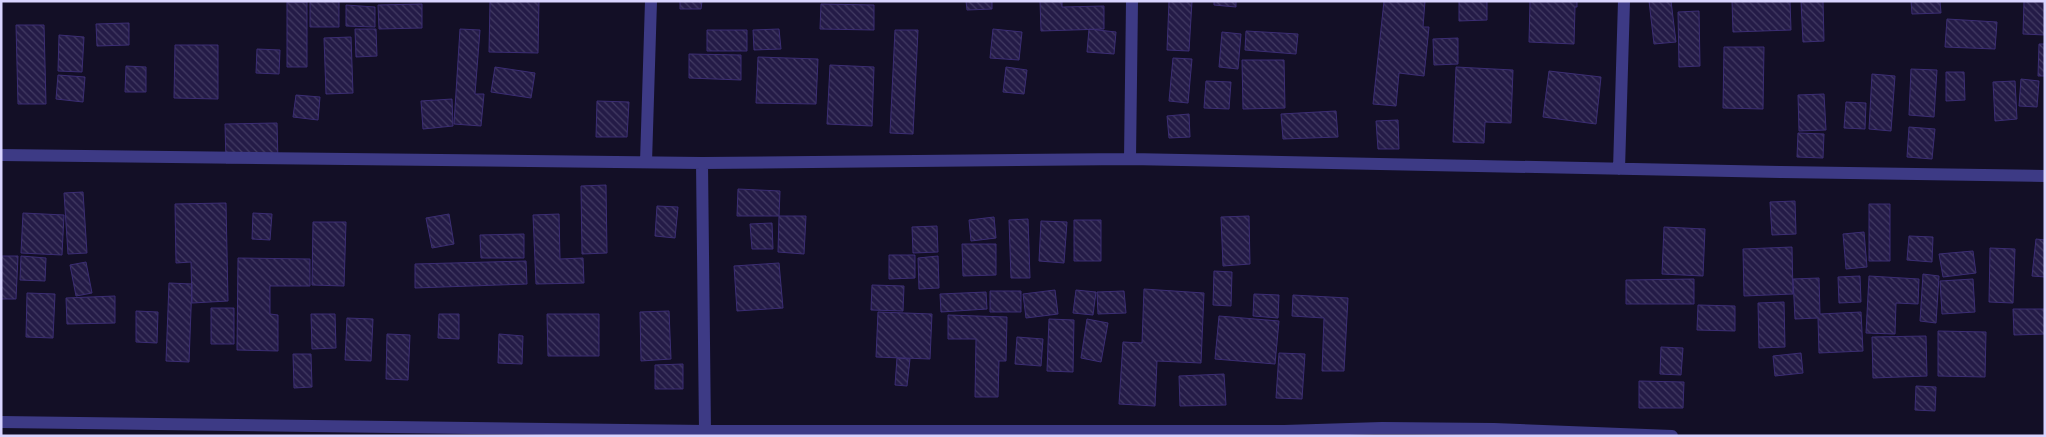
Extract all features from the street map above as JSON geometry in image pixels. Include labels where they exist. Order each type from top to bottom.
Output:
[{"type":"street","points":[[646,162],[651,1]]},
{"type":"street","points":[[1130,159],[1132,1]]},
{"type":"street","points":[[1620,169],[1624,1]]},
{"type":"street","points":[[1,155],[702,163],[1130,159],[2045,176]]},
{"type":"street","points":[[702,163],[705,431]]},
{"type":"street","points":[[1,422],[444,432],[1187,433],[1410,428],[1672,436]]},
{"type":"building","points":[[310,1],[339,1],[339,27],[310,27]]},
{"type":"building","points":[[490,1],[539,1],[538,53],[489,52]]},
{"type":"building","points":[[680,1],[702,1],[701,9],[680,9]]},
{"type":"building","points":[[966,1],[992,1],[992,9],[967,10]]},
{"type":"building","points":[[1040,1],[1062,1],[1062,7],[1104,6],[1104,29],[1041,31]]},
{"type":"building","points":[[1169,1],[1192,1],[1189,51],[1167,50]]},
{"type":"building","points":[[1214,1],[1236,1],[1236,7],[1214,5]]},
{"type":"building","points":[[1384,1],[1425,1],[1423,27],[1429,27],[1424,76],[1399,73],[1396,106],[1373,104]]},
{"type":"building","points":[[1459,1],[1487,1],[1487,20],[1459,21]]},
{"type":"building","points":[[1530,1],[1577,1],[1577,7],[1575,7],[1574,44],[1529,42]]},
{"type":"building","points":[[1649,1],[1671,1],[1676,42],[1654,44]]},
{"type":"building","points":[[1732,1],[1790,1],[1791,30],[1733,32]]},
{"type":"building","points":[[1801,1],[1823,1],[1824,41],[1803,42]]},
{"type":"building","points":[[1911,1],[1940,1],[1941,13],[1912,14]]},
{"type":"building","points":[[2024,1],[2045,1],[2045,35],[2023,34]]},
{"type":"building","points":[[287,2],[307,2],[307,67],[287,67]]},
{"type":"building","points":[[422,4],[422,28],[379,29],[378,5]]},
{"type":"building","points":[[821,4],[874,5],[874,30],[820,29]]},
{"type":"building","points":[[346,5],[375,7],[375,27],[346,26]]},
{"type":"building","points":[[1699,11],[1700,66],[1679,67],[1678,12]]},
{"type":"building","points":[[1947,19],[1997,22],[1995,49],[1945,47]]},
{"type":"building","points":[[129,23],[129,45],[97,46],[96,24]]},
{"type":"building","points":[[16,25],[44,25],[46,104],[18,104]]},
{"type":"building","points":[[355,29],[376,29],[377,56],[356,57]]},
{"type":"building","points":[[460,29],[480,30],[475,94],[484,94],[481,126],[454,124]]},
{"type":"building","points":[[779,29],[781,49],[754,50],[753,30]]},
{"type":"building","points":[[993,29],[1022,32],[1019,60],[990,58]]},
{"type":"building","points":[[1089,29],[1116,32],[1114,54],[1087,52]]},
{"type":"building","points":[[707,30],[747,30],[747,51],[707,51]]},
{"type":"building","points":[[895,30],[918,30],[913,134],[890,133]]},
{"type":"building","points":[[1246,31],[1298,34],[1296,54],[1245,50]]},
{"type":"building","points":[[1222,32],[1241,34],[1238,69],[1219,67]]},
{"type":"building","points":[[59,35],[84,37],[82,72],[58,71]]},
{"type":"building","points":[[351,37],[353,93],[326,94],[324,38]]},
{"type":"building","points":[[1458,38],[1458,64],[1434,65],[1433,39]]},
{"type":"building","points":[[2039,44],[2045,44],[2045,76],[2038,76]]},
{"type":"building","points":[[175,45],[218,45],[218,99],[174,98]]},
{"type":"building","points":[[1724,47],[1764,47],[1763,109],[1723,108]]},
{"type":"building","points":[[257,49],[280,50],[279,74],[256,73]]},
{"type":"building","points":[[689,54],[741,55],[741,80],[689,78]]},
{"type":"building","points":[[758,57],[818,59],[816,104],[756,103]]},
{"type":"building","points":[[1173,58],[1192,59],[1188,103],[1169,101]]},
{"type":"building","points":[[1242,60],[1284,60],[1285,108],[1243,109]]},
{"type":"building","points":[[830,65],[874,67],[872,126],[827,124]]},
{"type":"building","points":[[126,66],[146,67],[146,92],[125,92]]},
{"type":"building","points":[[495,67],[535,73],[531,98],[491,92]]},
{"type":"building","points":[[1006,67],[1027,70],[1024,94],[1003,92]]},
{"type":"building","points":[[1456,67],[1513,70],[1511,123],[1485,122],[1484,143],[1453,142]]},
{"type":"building","points":[[1911,69],[1937,70],[1934,117],[1909,115]]},
{"type":"building","points":[[1549,71],[1601,77],[1596,124],[1543,117]]},
{"type":"building","points":[[1946,72],[1964,72],[1965,100],[1946,101]]},
{"type":"building","points":[[1872,74],[1895,76],[1891,131],[1869,129]]},
{"type":"building","points":[[58,75],[85,77],[83,102],[56,99]]},
{"type":"building","points":[[2021,79],[2039,81],[2037,107],[2019,106]]},
{"type":"building","points":[[1206,81],[1231,82],[1229,109],[1204,108]]},
{"type":"building","points":[[2015,81],[2017,119],[1995,121],[1993,82]]},
{"type":"building","points":[[1824,94],[1826,130],[1799,131],[1798,95]]},
{"type":"building","points":[[296,95],[320,97],[318,120],[293,117]]},
{"type":"building","points":[[452,99],[453,126],[423,129],[421,101]]},
{"type":"building","points":[[597,101],[629,102],[627,137],[596,137]]},
{"type":"building","points":[[1846,102],[1866,103],[1865,129],[1844,128]]},
{"type":"building","points":[[1336,111],[1338,137],[1283,139],[1281,114]]},
{"type":"building","points":[[1189,114],[1190,137],[1169,138],[1167,116]]},
{"type":"building","points":[[1398,120],[1399,149],[1378,149],[1376,121]]},
{"type":"building","points":[[277,123],[278,162],[226,163],[225,124]]},
{"type":"building","points":[[1909,127],[1935,129],[1932,159],[1907,157]]},
{"type":"building","points":[[1798,133],[1824,134],[1823,158],[1797,157]]},
{"type":"building","points":[[606,185],[607,253],[582,254],[581,186]]},
{"type":"building","points":[[738,189],[780,191],[779,216],[737,216]]},
{"type":"building","points":[[83,192],[87,253],[68,254],[64,193]]},
{"type":"building","points":[[1795,201],[1796,234],[1772,235],[1770,202]]},
{"type":"building","points":[[226,203],[228,301],[192,303],[191,262],[176,263],[175,204]]},
{"type":"building","points":[[1869,204],[1890,204],[1890,261],[1869,261]]},
{"type":"building","points":[[657,206],[678,207],[675,238],[655,236]]},
{"type":"building","points":[[23,213],[64,215],[62,255],[21,253]]},
{"type":"building","points":[[253,213],[272,214],[270,240],[252,239]]},
{"type":"building","points":[[449,214],[454,244],[432,248],[426,218]]},
{"type":"building","points":[[559,214],[560,259],[583,258],[584,283],[536,284],[533,215]]},
{"type":"building","points":[[779,216],[806,216],[804,254],[778,252]]},
{"type":"building","points":[[1249,216],[1250,264],[1223,266],[1221,217]]},
{"type":"building","points":[[994,217],[996,238],[971,241],[969,220]]},
{"type":"building","points":[[1028,219],[1030,278],[1011,278],[1009,220]]},
{"type":"building","points":[[1074,220],[1101,220],[1101,261],[1074,261]]},
{"type":"building","points":[[1041,221],[1067,222],[1064,263],[1039,261]]},
{"type":"building","points":[[313,222],[346,222],[344,286],[312,285]]},
{"type":"building","points":[[772,223],[773,249],[752,249],[750,224]]},
{"type":"building","points":[[937,226],[938,252],[913,253],[912,227]]},
{"type":"building","points":[[1664,227],[1705,229],[1703,276],[1662,274]]},
{"type":"building","points":[[1864,232],[1867,267],[1846,269],[1843,234]]},
{"type":"building","points":[[524,234],[524,258],[481,258],[480,235]]},
{"type":"building","points":[[1909,236],[1933,237],[1932,262],[1907,260]]},
{"type":"building","points":[[2036,239],[2045,240],[2045,277],[2032,276]]},
{"type":"building","points":[[962,244],[996,244],[996,275],[963,276]]},
{"type":"building","points":[[1792,247],[1793,294],[1744,296],[1743,249]]},
{"type":"building","points":[[1990,248],[2015,249],[2013,303],[1989,302]]},
{"type":"building","points":[[1973,251],[1976,273],[1943,277],[1939,254]]},
{"type":"building","points":[[889,255],[915,255],[915,278],[889,279]]},
{"type":"building","points":[[1,256],[18,256],[16,299],[1,299]]},
{"type":"building","points":[[21,256],[46,258],[45,281],[20,280]]},
{"type":"building","points":[[938,256],[939,288],[919,289],[918,258]]},
{"type":"building","points":[[238,258],[310,259],[310,286],[270,286],[270,314],[278,315],[278,351],[237,350]]},
{"type":"building","points":[[526,261],[527,284],[415,288],[415,264]]},
{"type":"building","points":[[86,262],[92,293],[76,296],[70,265]]},
{"type":"building","points":[[779,263],[783,308],[737,311],[734,266]]},
{"type":"building","points":[[1214,271],[1232,272],[1231,306],[1213,305]]},
{"type":"building","points":[[1923,274],[1939,276],[1936,323],[1920,321]]},
{"type":"building","points":[[1860,276],[1861,302],[1839,303],[1838,277]]},
{"type":"building","points":[[1869,276],[1919,279],[1918,304],[1896,303],[1895,334],[1866,333]]},
{"type":"building","points":[[1819,278],[1820,314],[1861,312],[1863,351],[1819,353],[1818,318],[1795,319],[1793,279]]},
{"type":"building","points":[[1694,279],[1694,304],[1626,304],[1626,280]]},
{"type":"building","points":[[1973,279],[1975,312],[1942,314],[1940,281]]},
{"type":"building","points":[[169,283],[192,284],[189,362],[166,361]]},
{"type":"building","points":[[872,285],[904,286],[903,311],[871,310]]},
{"type":"building","points":[[1144,289],[1204,293],[1201,363],[1157,361],[1155,406],[1119,404],[1123,342],[1142,343]]},
{"type":"building","points":[[1055,290],[1058,314],[1026,318],[1023,294]]},
{"type":"building","points":[[1076,290],[1096,292],[1093,315],[1073,313]]},
{"type":"building","points":[[990,291],[1021,291],[1021,312],[990,312]]},
{"type":"building","points":[[1124,291],[1126,313],[1098,314],[1097,292]]},
{"type":"building","points":[[986,292],[987,309],[941,312],[940,294]]},
{"type":"building","points":[[27,293],[55,294],[53,338],[26,337]]},
{"type":"building","points":[[1254,294],[1279,295],[1278,318],[1253,316]]},
{"type":"building","points":[[1293,295],[1348,298],[1344,371],[1322,371],[1324,318],[1292,316]]},
{"type":"building","points":[[115,296],[115,323],[67,324],[66,298]]},
{"type":"building","points":[[1784,302],[1785,347],[1759,348],[1758,303]]},
{"type":"building","points":[[1698,305],[1735,306],[1735,331],[1697,330]]},
{"type":"building","points":[[211,308],[234,308],[234,344],[211,344]]},
{"type":"building","points":[[2013,309],[2045,309],[2045,334],[2014,335]]},
{"type":"building","points":[[136,311],[158,312],[157,343],[136,342]]},
{"type":"building","points":[[669,311],[671,359],[641,361],[640,312]]},
{"type":"building","points":[[878,312],[932,314],[930,359],[876,357]]},
{"type":"building","points":[[311,314],[335,314],[336,348],[312,349]]},
{"type":"building","points":[[439,314],[459,314],[459,339],[438,338]]},
{"type":"building","points":[[547,314],[599,314],[599,356],[548,356]]},
{"type":"building","points":[[948,315],[1007,317],[1006,361],[999,361],[998,397],[975,397],[976,339],[948,339]]},
{"type":"building","points":[[1219,316],[1279,321],[1275,364],[1215,359]]},
{"type":"building","points":[[347,318],[373,319],[371,361],[345,360]]},
{"type":"building","points":[[1049,319],[1074,320],[1073,372],[1047,371]]},
{"type":"building","points":[[1087,319],[1108,323],[1101,362],[1081,358]]},
{"type":"building","points":[[1938,331],[1986,332],[1985,377],[1938,376]]},
{"type":"building","points":[[387,334],[410,335],[408,380],[386,379]]},
{"type":"building","points":[[499,334],[523,336],[522,364],[498,363]]},
{"type":"building","points":[[1926,336],[1927,376],[1873,378],[1872,337]]},
{"type":"building","points":[[1017,337],[1043,339],[1041,366],[1015,364]]},
{"type":"building","points":[[1661,347],[1683,348],[1681,375],[1660,374]]},
{"type":"building","points":[[1279,353],[1305,354],[1302,399],[1276,398]]},
{"type":"building","points":[[1801,353],[1803,373],[1775,376],[1773,356]]},
{"type":"building","points":[[293,354],[311,354],[312,387],[294,388]]},
{"type":"building","points":[[897,358],[910,359],[907,386],[895,385]]},
{"type":"building","points":[[683,364],[683,389],[655,389],[655,365]]},
{"type":"building","points":[[1224,374],[1226,405],[1180,406],[1179,376]]},
{"type":"building","points":[[1639,381],[1684,382],[1683,408],[1639,408]]},
{"type":"building","points":[[1916,386],[1936,387],[1935,411],[1915,410]]}]
